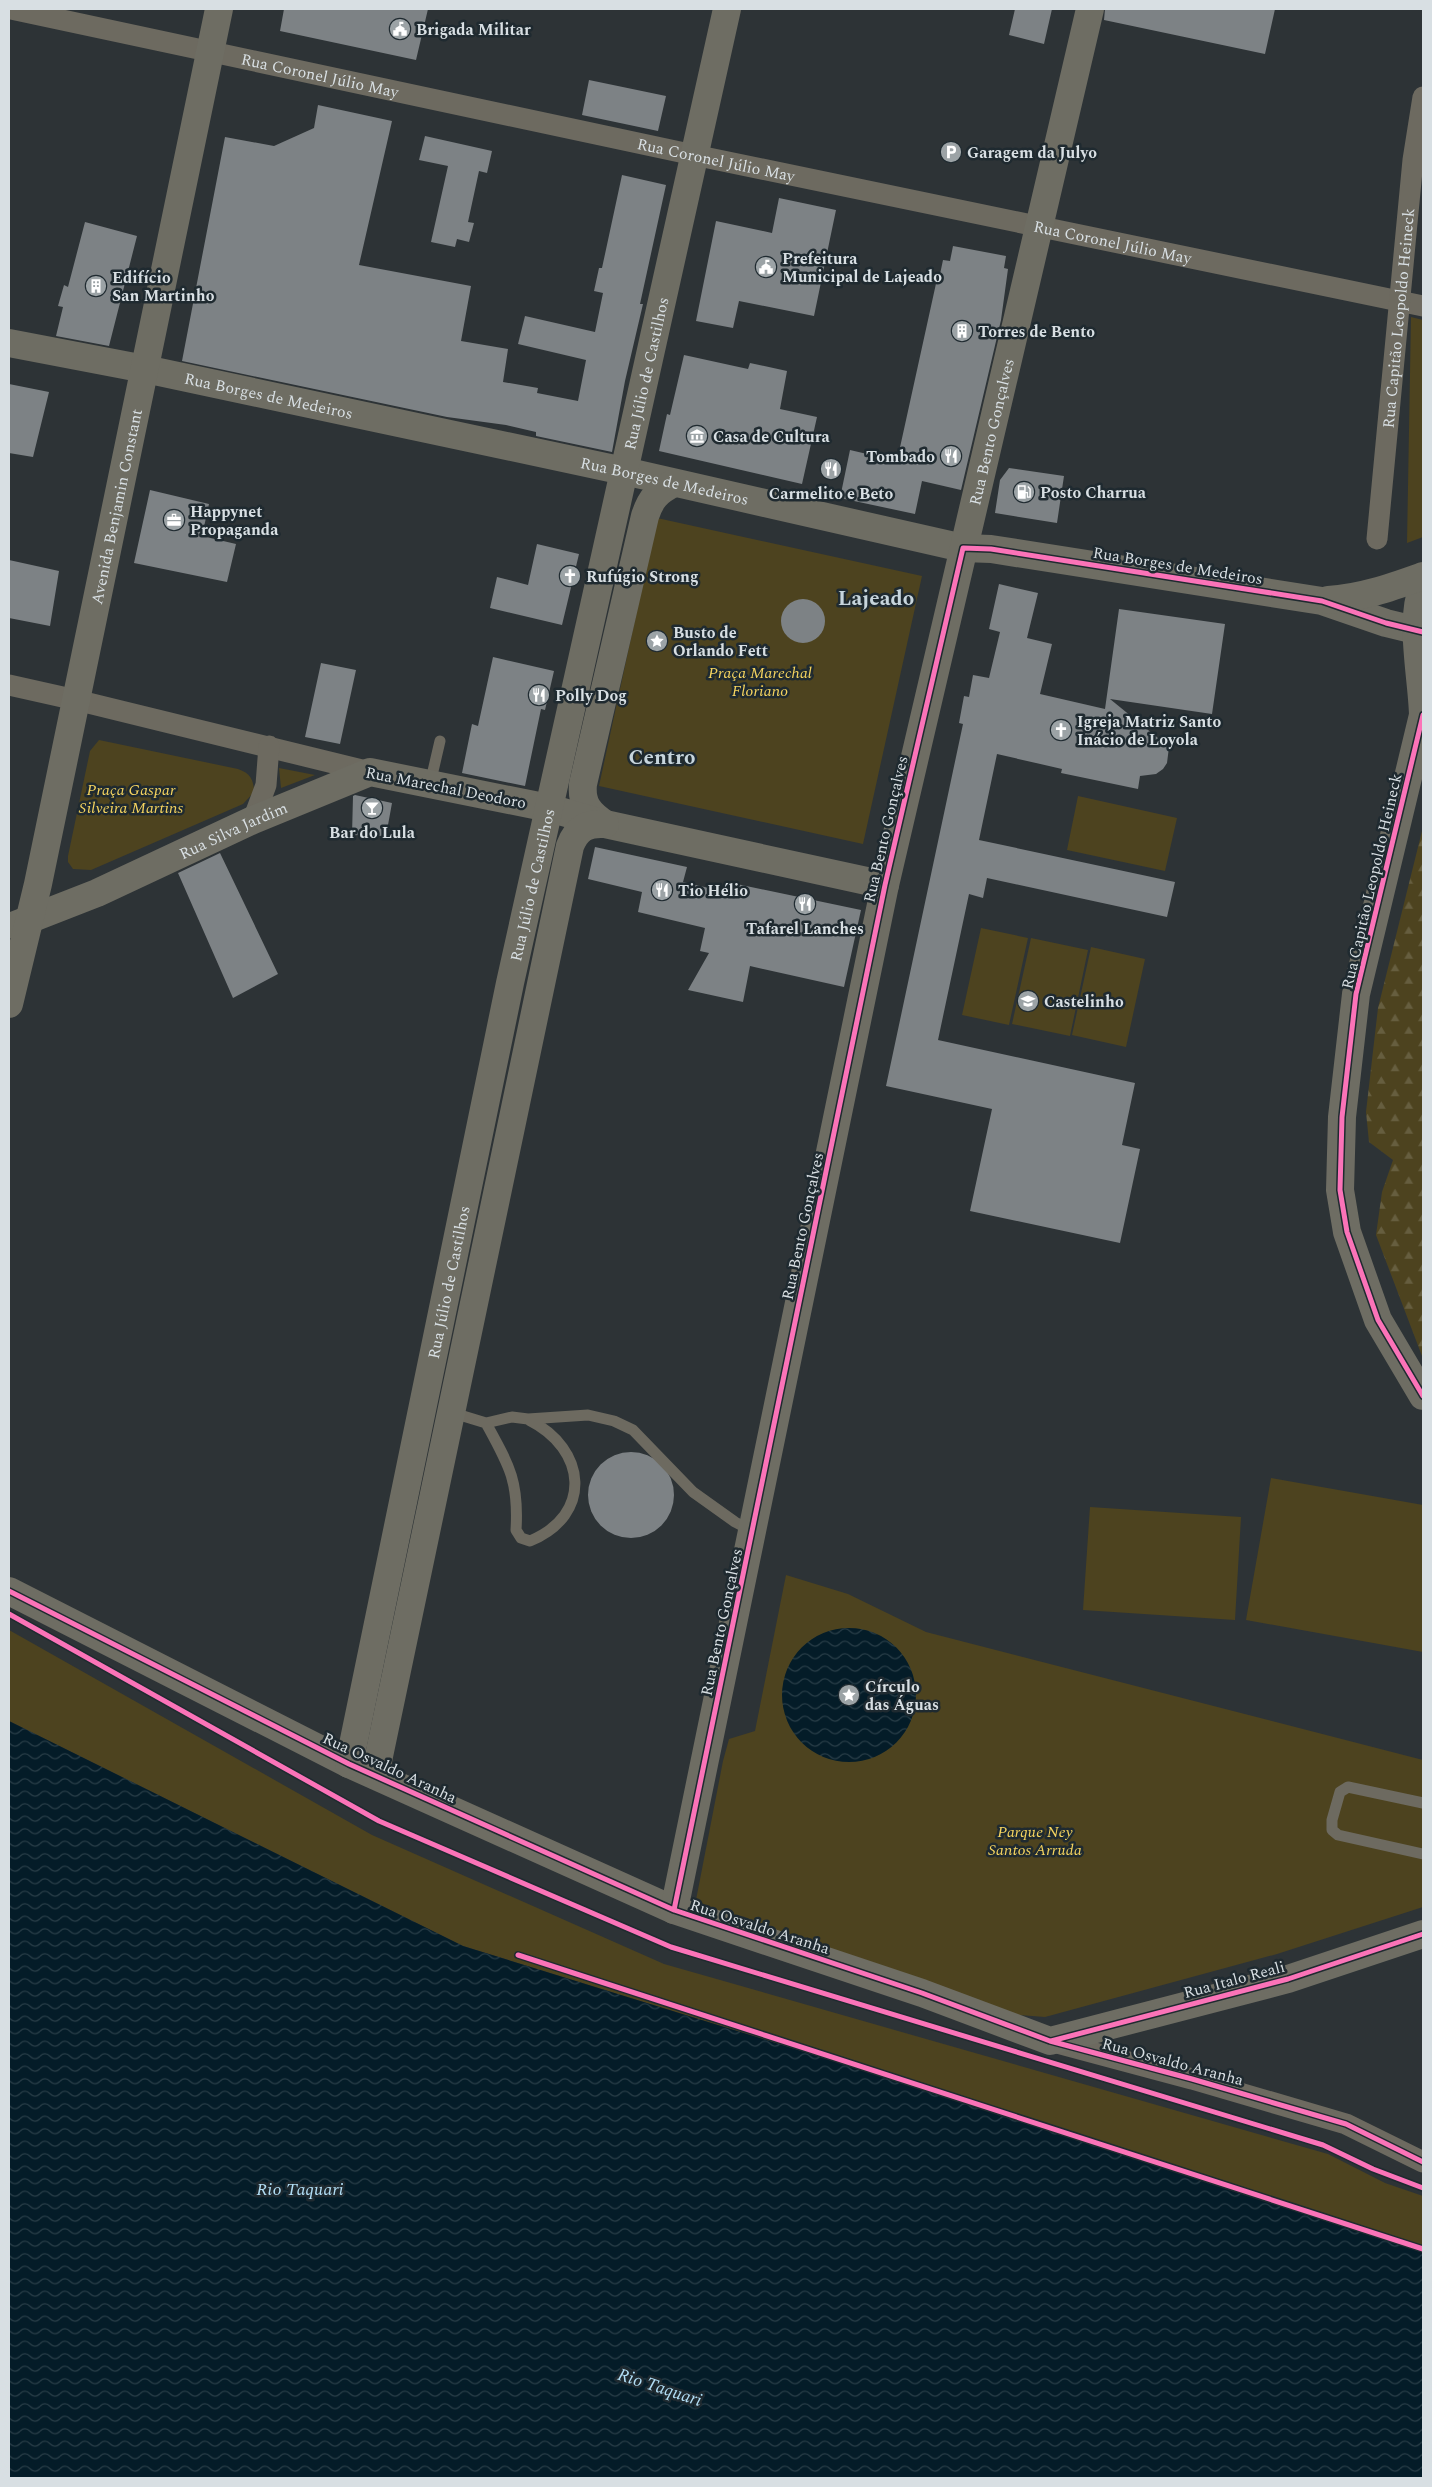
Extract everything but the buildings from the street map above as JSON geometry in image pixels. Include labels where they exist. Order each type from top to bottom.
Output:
[{"type":"street","name":"Rua Coronel Júlio May","points":[[11,9],[694,156],[1423,306]]},
{"type":"street","name":"Avenida Benjamin Constant","points":[[9,1004],[15,922],[38,884],[219,9]]},
{"type":"street","name":"Rua Júlio de Castilhos","points":[[375,1776],[409,1614],[464,1204],[510,983],[726,9]]},
{"type":"street","name":"Rua Bento Gonçalves","points":[[674,1910],[885,885],[1090,9]]},
{"type":"street","name":"Rua Capitão Leopoldo Heineck","points":[[1377,539],[1398,300],[1418,158],[1423,97]]},
{"type":"street","name":"Rua Borges de Medeiros","points":[[9,343],[145,369],[624,471],[963,548],[991,549],[1322,601],[1419,631]]},
{"type":"street","points":[[605,824],[586,808],[582,796],[583,784],[645,516],[651,499],[659,491],[674,483]]},
{"type":"street","name":"Rua Borges de Medeiros","points":[[1322,601],[1354,598],[1423,576]]},
{"type":"street","name":"Rua Capitão Leopoldo Heineck","points":[[1423,587],[1419,602],[1423,714],[1356,994],[1342,1117],[1340,1190],[1347,1232],[1378,1320],[1423,1396]]},
{"type":"street","name":"Rua Marechal Deodoro","points":[[9,685],[269,746],[370,772],[549,808],[605,824],[885,885]]},
{"type":"street","points":[[253,820],[266,785],[269,746]]},
{"type":"street","name":"Rua Silva Jardim","points":[[15,922],[97,893],[253,820],[370,772]]},
{"type":"street","name":"Rua Júlio de Castilhos","points":[[349,1764],[381,1607],[493,1211],[574,836],[582,828],[592,824],[605,824]]},
{"type":"street","name":"Rua Silva Jardim","points":[[38,884],[58,892],[97,893]]},
{"type":"street","points":[[510,983],[540,989]]},
{"type":"street","points":[[464,1204],[493,1211]]},
{"type":"street","name":"Rua Osvaldo Aranha","points":[[9,1591],[349,1764],[674,1910],[922,1993],[1050,2041],[1192,2079],[1346,2124],[1423,2162]]},
{"type":"street","points":[[381,1607],[409,1614]]},
{"type":"street","name":"Rua Italo Reali","points":[[1050,2041],[1288,1979],[1423,1934]]},
{"type":"lane","points":[[430,784],[440,741]]},
{"type":"lane","points":[[437,1409],[486,1423],[512,1417],[528,1419],[588,1415],[614,1421],[634,1430],[693,1492],[735,1522],[752,1531]]},
{"type":"lane","points":[[486,1423],[511,1470],[518,1501],[516,1530],[521,1538],[530,1541],[546,1534],[561,1522],[576,1489],[576,1474],[570,1457],[559,1442],[543,1426],[528,1419]]},
{"type":"lane","points":[[1423,1803],[1348,1787],[1340,1792],[1332,1820],[1332,1830],[1338,1835],[1423,1854]]},
{"type":"green space","points":[[1411,317],[1423,320],[1423,537],[1407,543]]},
{"type":"green space","name":"Praça Marechal Floriano","points":[[657,518],[922,576],[863,844],[599,786]]},
{"type":"green space","name":"Praça Gaspar Silveira Martins","points":[[99,740],[238,769],[246,773],[250,778],[254,792],[243,804],[91,870],[73,869],[68,862],[68,856],[90,751]]},
{"type":"green space","points":[[279,768],[315,775],[281,788]]},
{"type":"green space","points":[[1078,796],[1177,818],[1165,871],[1067,850]]},
{"type":"green space","points":[[1423,827],[1422,1356],[1376,1235],[1382,1192],[1393,1160],[1369,1142],[1366,1112],[1378,1008]]},
{"type":"green space","points":[[981,928],[1028,938],[1009,1025],[962,1015]]},
{"type":"green space","points":[[1031,938],[1088,950],[1070,1036],[1012,1024]]},
{"type":"green space","points":[[1091,947],[1145,959],[1126,1047],[1072,1035]]},
{"type":"green space","points":[[1271,1478],[1423,1505],[1423,1652],[1246,1620]]},
{"type":"green space","points":[[1090,1507],[1241,1517],[1235,1620],[1083,1610]]},
{"type":"green space","name":"Parque Ney Santos Arruda","points":[[786,1575],[848,1594],[926,1632],[1423,1760],[1423,1907],[1277,1954],[1045,2017],[1007,2014],[703,1908],[696,1900],[723,1761],[729,1739],[755,1731]]},
{"type":"green space","points":[[9,1630],[372,1835],[664,1964],[1328,2154],[1385,2183],[1423,2196],[1423,2251],[1105,2145],[463,1946],[9,1721]]},
{"type":"water","name":"Círculo das Águas","points":[[849,1628],[875,1633],[897,1647],[911,1669],[916,1695],[911,1721],[897,1743],[875,1757],[849,1762],[823,1757],[801,1743],[787,1721],[782,1695],[787,1669],[801,1647],[823,1633]]},
{"type":"water","name":"Rio Taquari","points":[[9,1721],[463,1946],[1105,2145],[1423,2251],[1423,2478],[9,2478]]},
{"type":"cycle path","points":[[674,1910],[885,885],[963,548],[991,549],[1322,601],[1386,623],[1423,632]]},
{"type":"cycle path","points":[[1423,715],[1356,994],[1342,1117],[1340,1190],[1347,1232],[1378,1320],[1423,1396]]},
{"type":"cycle path","points":[[9,1591],[349,1764],[674,1910],[922,1993],[1050,2041],[1192,2079],[1346,2124],[1423,2162]]},
{"type":"cycle path","points":[[9,1614],[379,1821],[671,1947],[1323,2145],[1373,2169],[1423,2188]]},
{"type":"cycle path","points":[[1051,2041],[1288,1979],[1423,1934]]},
{"type":"cycle path","points":[[518,1955],[1423,2249]]},
{"type":"place","name":"Brigada Militar","points":[[400,29]]},
{"type":"place","name":"Garagem da Julyo","points":[[951,152]]},
{"type":"place","name":"Prefeitura Municipal de Lajeado","points":[[766,267]]},
{"type":"place","name":"Edifício San Martinho","points":[[96,286]]},
{"type":"place","name":"Torres de Bento","points":[[962,331]]},
{"type":"place","name":"Casa de Cultura","points":[[697,436]]},
{"type":"place","name":"Tombado","points":[[951,456]]},
{"type":"place","name":"Carmelito e Beto","points":[[831,469]]},
{"type":"place","name":"Posto Charrua","points":[[1024,492]]},
{"type":"place","name":"Happynet Propaganda","points":[[174,520]]},
{"type":"place","name":"Rufúgio Strong","points":[[570,576]]},
{"type":"place","name":"Busto de Orlando Fett","points":[[657,641]]},
{"type":"place","name":"Polly Dog","points":[[539,695]]},
{"type":"place","name":"Igreja Matriz Santo Inácio de Loyola","points":[[1061,730]]},
{"type":"place","name":"Bar do Lula","points":[[372,808]]},
{"type":"place","name":"Tio Hélio","points":[[662,890]]},
{"type":"place","name":"Tafarel Lanches","points":[[805,904]]},
{"type":"place","name":"Castelinho","points":[[1028,1001]]},
{"type":"place","name":"Círculo das Águas","points":[[849,1695]]},
{"type":"district","name":"Lajeado","points":[[876,598]]},
{"type":"district","name":"Centro","points":[[662,757]]}]
